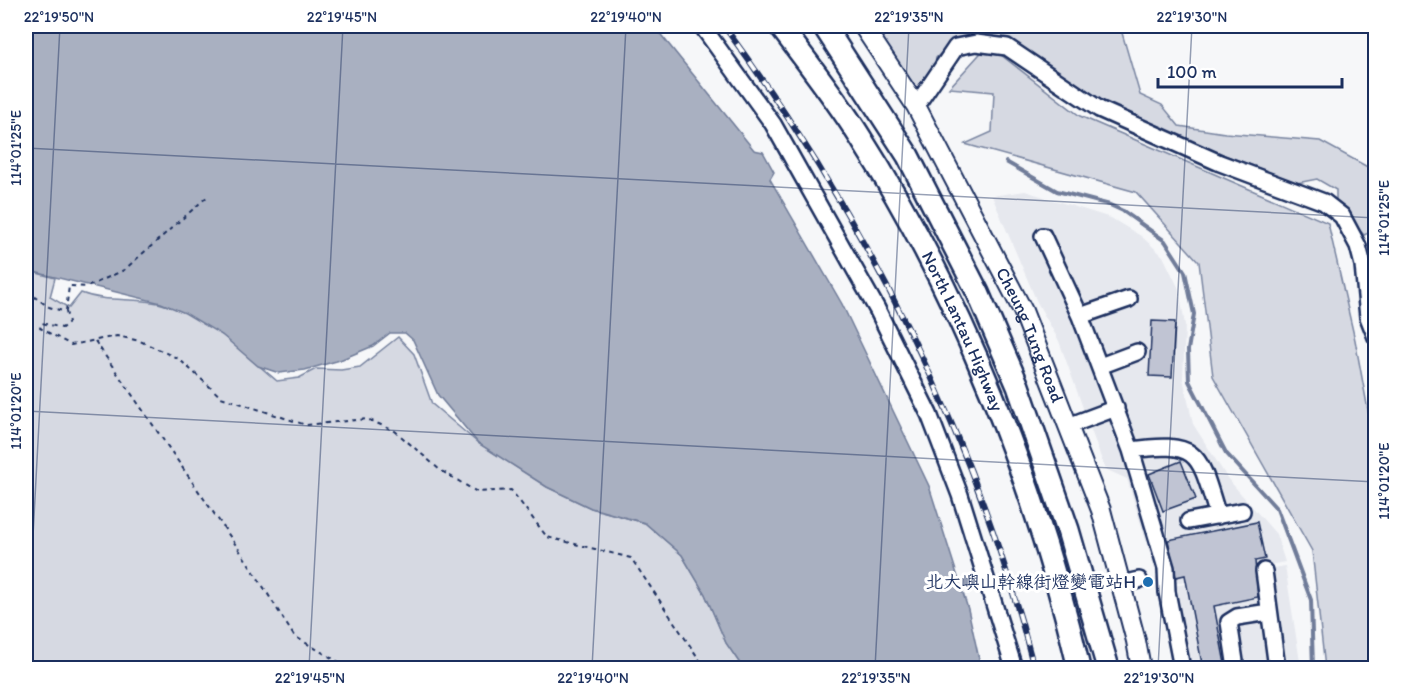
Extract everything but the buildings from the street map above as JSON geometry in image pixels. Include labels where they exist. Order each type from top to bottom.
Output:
[{"type":"highway","name":"North Lantau Highway","points":[[780,26],[859,136],[903,211],[994,395],[1043,541],[1079,669]]},
{"type":"highway","name":"North Lantau Highway","points":[[824,26],[908,156],[987,314],[1018,386],[1064,518],[1108,669]]},
{"type":"main road","name":"Cheung Tung Road","points":[[863,26],[915,106],[1023,311],[1101,510],[1141,669]]},
{"type":"lane","points":[[702,26],[773,124],[877,309],[929,414],[960,495],[1014,669]]},
{"type":"lane","points":[[915,106],[956,47],[976,43],[1007,47],[1099,109],[1220,163],[1324,202],[1342,216],[1358,246],[1363,265],[1366,310],[1376,337]]},
{"type":"lane","points":[[1043,236],[1080,316],[1131,450],[1166,568],[1167,592],[1182,669]]},
{"type":"lane","points":[[1080,316],[1129,299]]},
{"type":"lane","points":[[1100,366],[1137,352]]},
{"type":"lane","points":[[1068,426],[1116,408]]},
{"type":"lane","points":[[1131,450],[1172,446],[1199,459],[1218,516]]},
{"type":"lane","points":[[1189,520],[1242,511]]},
{"type":"lane","points":[[1264,571],[1277,669]]},
{"type":"lane","points":[[1121,584],[1139,579]]},
{"type":"lane","points":[[1236,669],[1229,622],[1237,617],[1269,612]]},
{"type":"path","points":[[208,196],[124,270],[87,287],[69,286],[66,312],[69,322],[62,328],[42,323],[40,328],[70,345],[117,336],[140,341],[179,359],[221,397],[306,425],[367,419],[395,431],[440,470],[477,492],[511,490],[547,537],[631,558],[705,669]]},
{"type":"path","points":[[26,291],[49,307],[66,312]]},
{"type":"path","points":[[94,340],[251,567],[294,636],[349,669]]},
{"type":"shaded area","points":[[878,26],[1120,26],[1140,95],[1162,105],[1179,126],[1225,133],[1320,141],[1375,171],[1375,230],[1364,235],[1336,205],[1336,190],[1317,179],[1297,183],[1204,147],[1126,121],[1015,42],[982,39],[954,41],[936,58],[933,70],[915,91],[879,38]]},
{"type":"shaded area","points":[[988,45],[1080,116],[1328,223],[1355,340],[1375,448],[1375,668],[1325,668],[1312,551],[1213,376],[1199,262],[1136,192],[965,144],[992,132],[994,92],[949,88]]},
{"type":"shaded area","points":[[1025,191],[1111,218],[1141,236],[1163,256],[1179,289],[1185,325],[1183,378],[1193,424],[1228,479],[1276,534],[1285,562],[1160,586],[1127,479],[1105,469],[1059,341],[1037,302],[992,196]]},
{"type":"shaded area","points":[[26,270],[55,278],[50,297],[69,308],[81,293],[100,298],[148,301],[175,308],[222,335],[277,381],[299,378],[316,369],[341,370],[360,367],[398,337],[414,354],[432,404],[478,443],[547,487],[591,508],[645,523],[682,555],[705,594],[726,643],[743,668],[26,668]]},
{"type":"shaded area","points":[[1285,566],[1301,668],[1172,668],[1157,589]]},
{"type":"water","points":[[26,26],[654,26],[754,150],[763,152],[774,172],[770,179],[842,304],[929,486],[968,609],[981,668],[743,668],[726,643],[705,594],[682,555],[645,523],[591,508],[547,487],[478,443],[438,395],[413,340],[405,333],[390,333],[373,346],[340,360],[305,370],[279,373],[258,366],[222,335],[185,313],[161,303],[26,270]]},
{"type":"waterway","points":[[1006,162],[1057,191],[1110,205],[1123,211],[1165,241],[1185,272],[1194,314],[1188,350],[1189,381],[1226,453],[1277,509],[1311,600],[1313,668]]},
{"type":"railway","points":[[724,26],[776,99],[824,175],[869,253],[910,332],[981,497],[1010,582],[1034,668]]},
{"type":"place","name":"北大嶼山幹線街燈變電站H","points":[[1148,582]]}]
